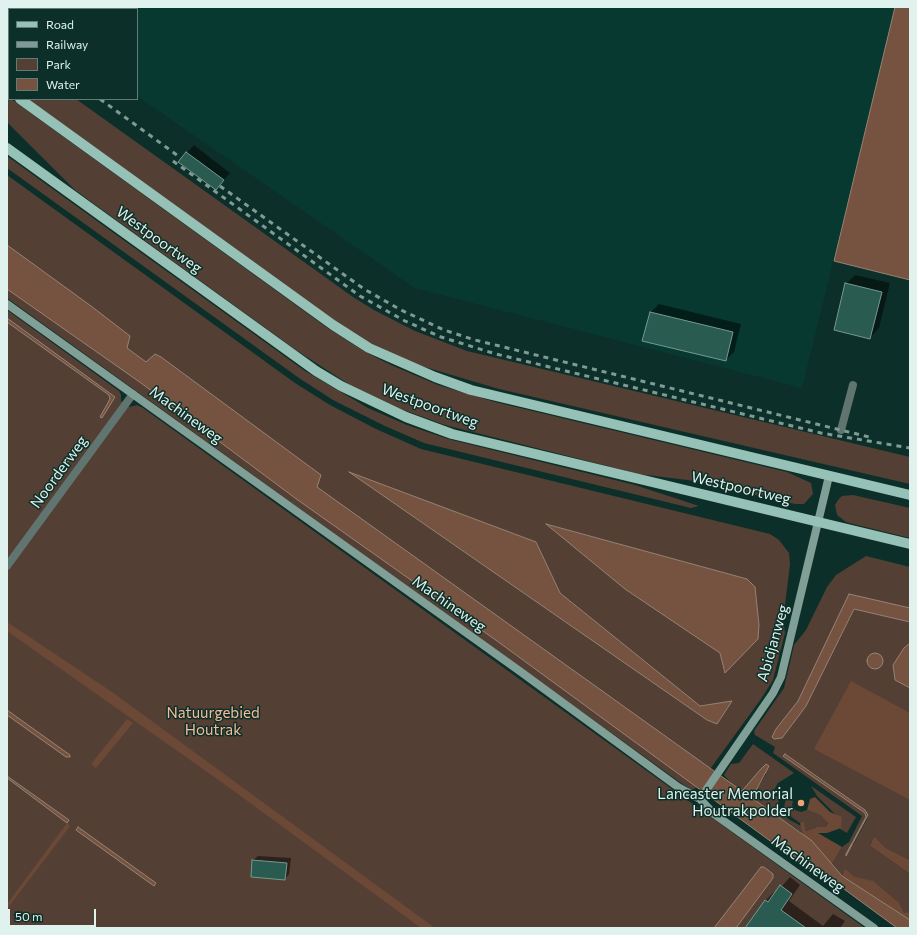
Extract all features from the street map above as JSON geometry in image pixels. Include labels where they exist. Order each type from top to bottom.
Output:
[{"type":"main road","name":"Westpoortweg","points":[[21,100],[333,325],[369,348],[434,377],[471,390],[910,495]]},
{"type":"main road","name":"Westpoortweg","points":[[7,148],[275,343],[341,386],[371,401],[452,434],[910,544]]},
{"type":"street","name":"Machineweg","points":[[7,304],[521,672],[678,787],[702,796],[714,814],[874,928]]},
{"type":"street","points":[[841,430],[853,385]]},
{"type":"street","name":"Noorderweg","points":[[7,566],[133,394]]},
{"type":"street","name":"Abidjanweg","points":[[702,796],[773,693],[781,677],[829,476]]},
{"type":"shaded area","points":[[9,7],[895,7],[802,388],[415,288],[138,97],[138,8]]},
{"type":"shaded area","points":[[7,622],[112,692],[435,928],[421,928],[220,781],[7,631]]},
{"type":"shaded area","points":[[851,681],[910,713],[910,800],[814,749]]},
{"type":"shaded area","points":[[127,719],[133,723],[96,768],[91,764]]},
{"type":"shaded area","points":[[815,797],[830,812],[842,817],[841,828],[827,833],[818,833],[842,847],[832,864],[802,833],[800,823],[804,822],[806,831],[817,827],[825,827],[828,823],[820,815],[807,810],[810,799]]},
{"type":"shaded area","points":[[67,823],[70,826],[7,909],[7,904]]},
{"type":"shaded area","points":[[874,836],[886,848],[910,860],[910,874],[870,846]]},
{"type":"shaded area","points":[[845,869],[855,877],[873,881],[899,903],[904,913],[910,912],[910,920],[842,876]]},
{"type":"green space","points":[[7,96],[8,100],[13,100],[329,329],[367,353],[391,365],[438,385],[495,402],[787,472],[811,483],[813,494],[804,504],[795,504],[695,481],[639,474],[445,425],[401,409],[350,385],[296,350],[75,190],[7,122]]},
{"type":"green space","points":[[29,100],[77,100],[353,297],[374,310],[415,331],[467,351],[910,457],[910,484],[499,389],[418,365],[352,333]]},
{"type":"green space","points":[[7,156],[305,371],[368,408],[407,425],[448,439],[635,485],[699,506],[691,508],[424,443],[385,426],[333,400],[299,378],[7,168]]},
{"type":"green space","points":[[7,175],[295,383],[330,405],[376,429],[421,449],[770,534],[779,540],[789,553],[790,565],[783,620],[785,633],[773,680],[761,699],[697,787],[692,790],[7,298]],"holes":[[[350,473],[536,542],[560,593],[700,706],[731,702],[717,724],[707,720]],[[547,524],[747,579],[725,673],[720,653],[625,589]]]},
{"type":"green space","name":"Natuurgebied Houtrak","points":[[7,310],[119,391],[121,401],[129,407],[137,405],[143,408],[865,928],[7,928]]},
{"type":"green space","points":[[853,495],[910,508],[910,538],[846,522],[837,515],[835,505],[842,496]]},
{"type":"green space","points":[[866,556],[910,567],[910,608],[849,595],[798,701],[776,729],[806,706],[854,609],[910,622],[910,643],[904,648],[893,665],[895,680],[910,688],[910,860],[886,848],[874,836],[870,846],[910,874],[910,919],[845,870],[842,876],[832,864],[842,847],[849,842],[862,816],[773,753],[775,747],[755,735],[754,731],[784,688],[794,645],[806,630],[827,587],[836,575]],"holes":[[[783,756],[812,772],[865,810],[868,815],[853,845],[851,843],[866,817],[865,813]]]},
{"type":"green space","points":[[753,744],[794,773],[778,783],[771,795],[779,797],[778,806],[781,813],[782,812],[788,819],[801,826],[802,833],[752,798],[766,774],[760,770],[743,791],[731,783],[724,775],[731,764],[739,763]]},
{"type":"green space","points":[[811,786],[856,817],[847,833],[840,829],[836,815],[817,796]]},
{"type":"green space","points":[[786,799],[793,801],[792,805],[795,810],[801,812],[807,810],[820,815],[828,822],[825,827],[817,827],[806,831],[804,823],[800,823],[786,813],[784,807]]},
{"type":"water","points":[[895,7],[910,7],[910,280],[834,261]]},
{"type":"water","points":[[7,245],[130,336],[127,348],[146,362],[155,354],[161,357],[321,475],[317,487],[742,791],[766,764],[769,766],[752,798],[812,841],[842,876],[910,920],[910,928],[897,928],[825,875],[810,869],[788,854],[497,641],[295,498],[141,383],[7,289]]},
{"type":"water","points":[[7,318],[115,397],[102,418],[100,417],[110,399],[109,395],[7,322]]},
{"type":"water","points":[[80,443],[39,503],[37,502]]},
{"type":"water","points":[[349,472],[536,542],[560,593],[700,706],[732,701],[717,724],[707,720]]},
{"type":"water","points":[[546,524],[747,579],[755,587],[759,625],[758,639],[725,673],[720,653],[625,589]]},
{"type":"water","points":[[849,594],[910,608],[910,622],[854,609],[806,706],[782,738],[774,739],[772,737],[776,729],[798,701]]},
{"type":"water","points":[[910,643],[910,688],[895,680],[893,665],[904,648]]},
{"type":"water","points":[[872,653],[878,653],[883,658],[881,667],[878,669],[872,669],[867,664],[867,658]]},
{"type":"water","points":[[7,710],[70,755],[70,757],[66,757],[7,715]]},
{"type":"water","points":[[785,754],[865,810],[868,815],[846,856],[866,817],[865,813],[783,756]]},
{"type":"water","points":[[7,776],[69,820],[67,823],[7,778]]},
{"type":"water","points":[[78,827],[156,883],[154,886],[76,830]]},
{"type":"water","points":[[761,867],[764,867],[773,874],[773,878],[736,928],[714,928]]},
{"type":"building","points":[[186,152],[224,180],[216,190],[178,162]]},
{"type":"building","points":[[845,283],[882,292],[870,339],[834,330]]},
{"type":"building","points":[[650,312],[733,332],[726,361],[642,341]]},
{"type":"building","points":[[252,860],[287,863],[285,880],[251,877]]},
{"type":"building","points":[[780,885],[792,894],[781,910],[806,928],[745,928],[765,900],[768,902]]},
{"type":"railway","points":[[101,100],[181,158]]},
{"type":"railway","points":[[173,161],[360,296],[405,321],[441,337],[496,354],[821,433],[910,448]]},
{"type":"railway","points":[[220,186],[364,289],[401,310],[444,330],[475,340],[869,437]]},
{"type":"place","name":"Lancaster Memorial Houtrakpolder","points":[[801,803]]}]
